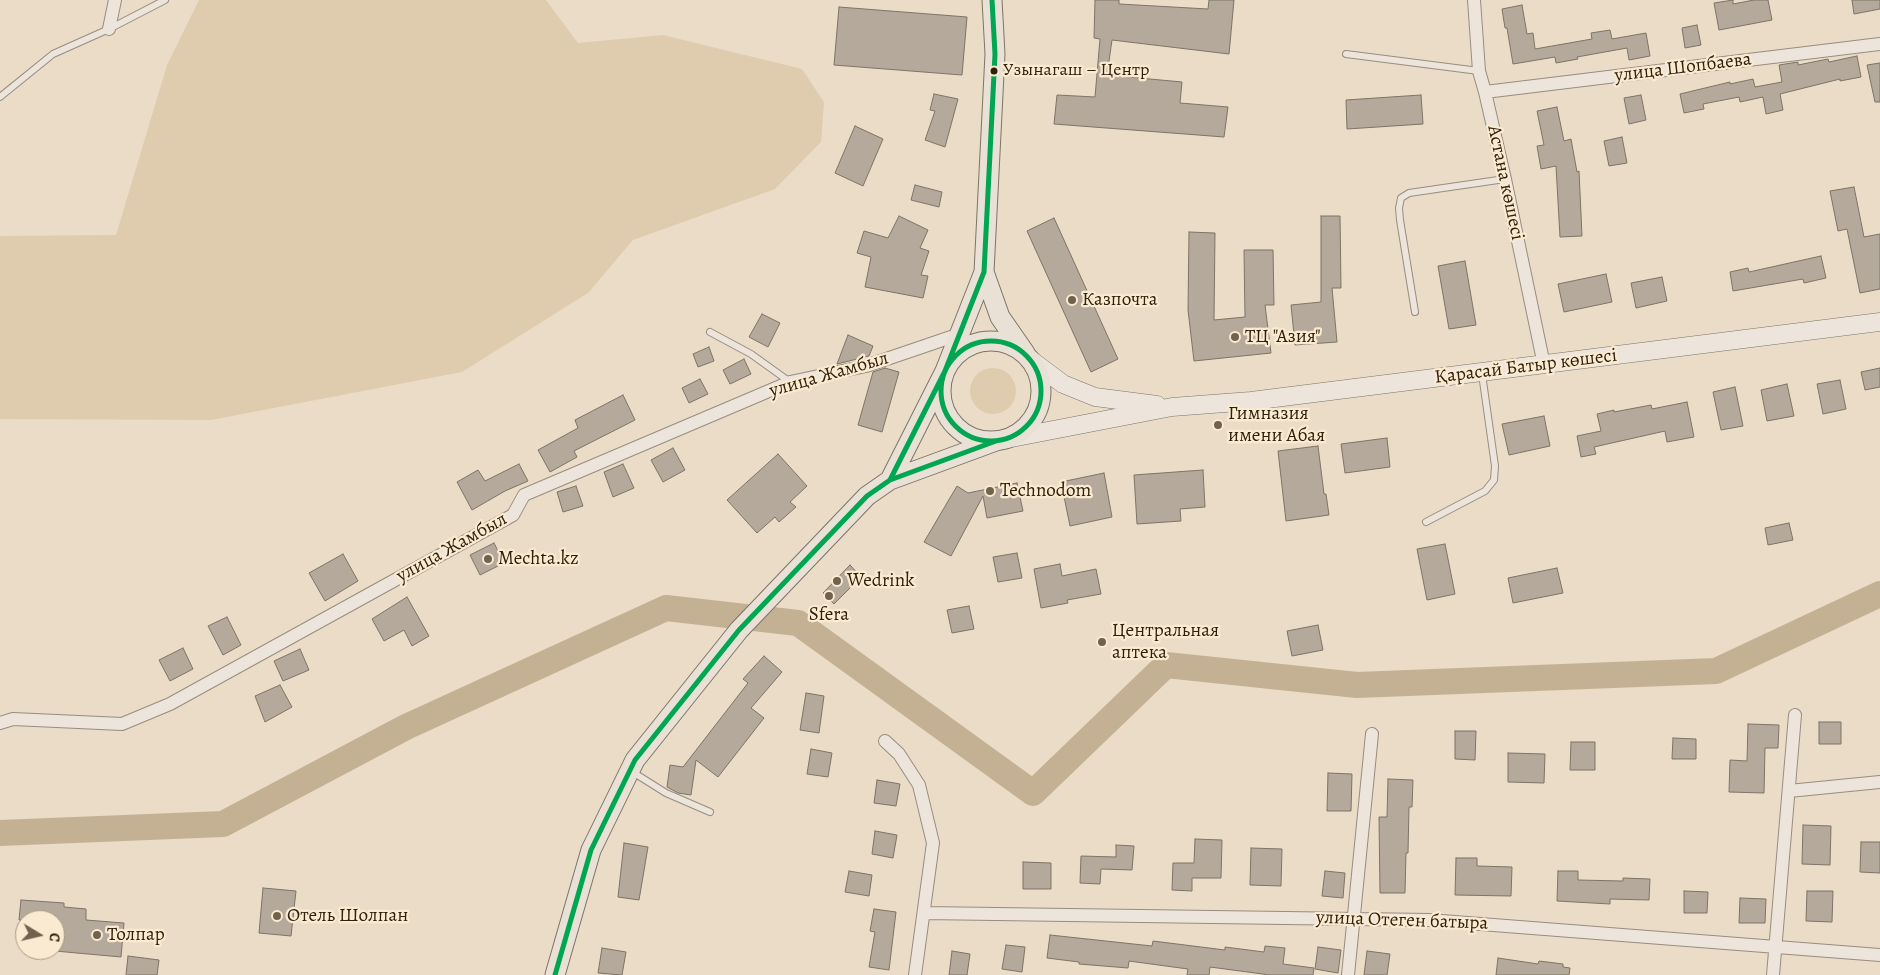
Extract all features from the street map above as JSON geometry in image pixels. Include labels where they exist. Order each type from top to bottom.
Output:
[{"type":"main road","points":[[890,480],[945,371],[984,272],[995,54],[992,0]]},
{"type":"main road","points":[[554,975],[591,850],[635,760],[739,630],[867,496],[890,480],[996,440],[1012,436],[1024,428],[1034,415],[1040,400],[1040,385],[1036,370],[1000,317],[984,272]]},
{"type":"main road","name":"Қарасай Батыр көшесі","points":[[1172,407],[1251,401],[1880,322]]},
{"type":"main road","points":[[982,341],[999,341],[1014,346],[1063,384],[1094,397],[1172,407],[996,440],[982,440],[968,435],[951,420],[942,400],[941,385],[945,371],[954,357],[967,347],[982,341]]},
{"type":"street","points":[[109,29],[115,0]]},
{"type":"street","name":"Астана көшесі","points":[[1474,0],[1478,71],[1485,92],[1505,180],[1544,365]]},
{"type":"street","name":"улица Шопбаева","points":[[1485,92],[1880,44]]},
{"type":"street","name":"улица Жамбыл","points":[[0,723],[13,719],[122,724],[170,704],[513,515],[524,495],[790,382],[866,366],[960,334]]},
{"type":"street","points":[[1773,975],[1795,715]]},
{"type":"street","points":[[1348,975],[1372,734]]},
{"type":"street","points":[[885,741],[899,754],[919,785],[933,843],[915,975]]},
{"type":"street","points":[[1789,791],[1880,782]]},
{"type":"street","name":"улица Отеген батыра","points":[[924,913],[1429,920],[1880,955]]},
{"type":"lane","points":[[0,97],[53,54],[109,29],[164,0]]},
{"type":"lane","points":[[1346,54],[1478,71]]},
{"type":"lane","points":[[1415,312],[1400,220],[1399,208],[1401,198],[1409,193],[1505,180]]},
{"type":"lane","points":[[710,332],[751,354],[790,382]]},
{"type":"lane","points":[[1426,522],[1485,491],[1494,480],[1495,466],[1482,372]]},
{"type":"lane","points":[[630,770],[666,793],[710,812]]},
{"type":"shaded area","points":[[199,0],[546,0],[578,43],[663,35],[802,69],[824,102],[821,142],[775,189],[633,240],[588,293],[462,372],[211,420],[0,419],[0,236],[116,235],[167,65]]},
{"type":"shaded area","points":[[993,368],[1006,372],[1012,378],[1016,391],[1012,404],[1006,410],[993,414],[980,410],[974,404],[970,391],[974,378],[980,372]]},
{"type":"building","points":[[1095,0],[1119,0],[1119,4],[1208,9],[1209,0],[1234,0],[1229,54],[1112,40],[1107,75],[1182,82],[1180,103],[1228,107],[1224,137],[1054,124],[1057,95],[1095,97],[1100,39],[1094,38]]},
{"type":"building","points":[[1733,0],[1733,4],[1754,0],[1768,0],[1772,20],[1719,30],[1714,3]]},
{"type":"building","points":[[1852,0],[1880,0],[1880,9],[1854,14]]},
{"type":"building","points":[[1522,5],[1527,34],[1533,33],[1535,49],[1592,39],[1591,33],[1610,30],[1612,39],[1646,33],[1650,56],[1629,60],[1627,48],[1577,57],[1578,59],[1556,63],[1555,57],[1513,64],[1502,9]]},
{"type":"building","points":[[839,7],[967,17],[962,75],[834,65]]},
{"type":"building","points":[[1697,25],[1701,45],[1685,48],[1682,28]]},
{"type":"building","points":[[1857,56],[1861,77],[1840,81],[1840,79],[1780,94],[1783,110],[1766,114],[1763,97],[1740,102],[1739,97],[1703,104],[1704,109],[1684,113],[1680,94],[1730,82],[1730,84],[1753,79],[1755,87],[1782,82],[1779,65],[1798,62],[1798,65],[1828,59],[1829,62]]},
{"type":"building","points":[[1880,63],[1880,102],[1875,102],[1867,65]]},
{"type":"building","points":[[934,94],[958,99],[945,147],[925,140],[935,111],[930,110]]},
{"type":"building","points":[[1421,95],[1423,124],[1347,129],[1346,100]]},
{"type":"building","points":[[1641,95],[1646,120],[1629,124],[1624,98]]},
{"type":"building","points":[[1557,107],[1564,141],[1571,139],[1577,172],[1579,171],[1582,236],[1560,237],[1556,166],[1541,169],[1537,146],[1544,145],[1537,111]]},
{"type":"building","points":[[855,126],[883,139],[863,186],[835,173]]},
{"type":"building","points":[[1622,137],[1627,163],[1609,166],[1604,141]]},
{"type":"building","points":[[915,185],[942,192],[939,207],[911,200]]},
{"type":"building","points":[[1854,187],[1864,237],[1880,234],[1880,289],[1860,293],[1847,229],[1838,231],[1830,191]]},
{"type":"building","points":[[899,216],[928,230],[920,248],[929,251],[921,275],[928,276],[923,298],[865,287],[871,257],[857,253],[864,231],[888,238]]},
{"type":"building","points":[[1321,216],[1340,216],[1341,288],[1332,288],[1337,342],[1295,345],[1291,305],[1321,302]]},
{"type":"building","points":[[1054,218],[1118,359],[1091,372],[1027,231]]},
{"type":"building","points":[[1189,232],[1215,233],[1214,320],[1245,317],[1244,250],[1273,250],[1274,305],[1265,305],[1271,353],[1194,361],[1188,310]]},
{"type":"building","points":[[1821,256],[1826,278],[1804,283],[1803,279],[1733,291],[1730,272],[1748,268],[1749,272]]},
{"type":"building","points":[[1465,261],[1476,325],[1449,329],[1438,266]]},
{"type":"building","points":[[1606,274],[1612,302],[1564,312],[1558,284]]},
{"type":"building","points":[[1662,277],[1667,301],[1636,308],[1631,283]]},
{"type":"building","points":[[762,314],[780,323],[768,347],[749,337]]},
{"type":"building","points":[[848,335],[873,346],[869,356],[837,364]]},
{"type":"building","points":[[709,347],[714,361],[698,367],[693,354]]},
{"type":"building","points":[[744,359],[751,374],[730,384],[723,370]]},
{"type":"building","points":[[885,368],[899,372],[882,432],[858,425],[873,372]]},
{"type":"building","points":[[1880,368],[1880,387],[1865,390],[1861,372]]},
{"type":"building","points":[[700,379],[708,394],[689,403],[682,388]]},
{"type":"building","points":[[1840,380],[1846,409],[1823,414],[1817,384]]},
{"type":"building","points":[[1787,384],[1794,416],[1767,421],[1761,390]]},
{"type":"building","points":[[1735,387],[1743,426],[1721,430],[1713,392]]},
{"type":"building","points":[[623,395],[635,420],[574,451],[577,457],[550,472],[538,450],[578,428],[575,420]]},
{"type":"building","points":[[1687,402],[1694,437],[1667,442],[1665,431],[1594,447],[1596,454],[1581,457],[1577,436],[1601,431],[1597,414],[1651,405],[1652,409]]},
{"type":"building","points":[[1544,416],[1550,446],[1509,455],[1502,424]]},
{"type":"building","points":[[1387,438],[1390,467],[1345,473],[1341,444]]},
{"type":"building","points":[[1318,446],[1324,494],[1326,494],[1329,515],[1286,521],[1278,451]]},
{"type":"building","points":[[673,448],[685,470],[663,482],[651,460]]},
{"type":"building","points":[[778,454],[807,486],[790,502],[796,507],[779,522],[775,517],[757,533],[727,500]]},
{"type":"building","points":[[519,464],[528,481],[505,491],[472,510],[457,482],[478,470],[485,481]]},
{"type":"building","points":[[623,464],[634,488],[613,497],[604,472]]},
{"type":"building","points":[[1203,470],[1205,507],[1180,509],[1181,521],[1137,524],[1134,475]]},
{"type":"building","points":[[1104,473],[1112,517],[1070,526],[1061,482]]},
{"type":"building","points":[[1017,483],[1023,511],[987,518],[983,496],[951,556],[924,542],[957,486],[968,493]]},
{"type":"building","points":[[576,486],[583,506],[563,512],[557,492]]},
{"type":"building","points":[[1789,523],[1793,540],[1768,545],[1765,528]]},
{"type":"building","points":[[494,543],[504,563],[480,575],[470,555]]},
{"type":"building","points":[[1445,544],[1455,594],[1427,600],[1417,549]]},
{"type":"building","points":[[1017,553],[1022,578],[998,582],[993,557]]},
{"type":"building","points":[[343,554],[358,581],[325,601],[309,573]]},
{"type":"building","points":[[1060,564],[1062,576],[1096,569],[1101,594],[1067,600],[1068,603],[1041,608],[1034,569]]},
{"type":"building","points":[[850,565],[861,577],[834,604],[823,593]]},
{"type":"building","points":[[1557,568],[1563,593],[1513,603],[1508,578]]},
{"type":"building","points":[[407,597],[429,636],[412,646],[404,630],[384,641],[372,619]]},
{"type":"building","points":[[969,606],[974,629],[952,633],[947,610]]},
{"type":"building","points":[[227,617],[241,645],[223,655],[208,626]]},
{"type":"building","points":[[1318,625],[1323,650],[1292,656],[1287,631]]},
{"type":"building","points":[[183,648],[193,669],[170,681],[159,660]]},
{"type":"building","points":[[300,649],[309,670],[283,681],[274,661]]},
{"type":"building","points":[[764,656],[782,672],[751,708],[764,718],[718,777],[696,760],[691,795],[678,793],[667,787],[670,765],[683,767],[748,683],[743,679]]},
{"type":"building","points":[[280,685],[292,707],[265,722],[255,696]]},
{"type":"building","points":[[806,693],[824,696],[819,733],[800,730]]},
{"type":"building","points":[[1819,722],[1841,722],[1841,744],[1819,744]]},
{"type":"building","points":[[1748,724],[1779,725],[1778,748],[1765,748],[1764,793],[1729,792],[1730,760],[1747,761]]},
{"type":"building","points":[[1455,731],[1476,731],[1475,760],[1455,759]]},
{"type":"building","points":[[1673,738],[1696,739],[1696,759],[1672,759]]},
{"type":"building","points":[[1571,742],[1595,742],[1595,770],[1570,770]]},
{"type":"building","points":[[811,749],[832,753],[828,777],[807,774]]},
{"type":"building","points":[[1508,753],[1545,754],[1544,783],[1508,782]]},
{"type":"building","points":[[1328,773],[1352,774],[1351,811],[1327,811]]},
{"type":"building","points":[[1388,779],[1413,780],[1412,807],[1409,807],[1405,893],[1380,893],[1379,817],[1387,817]]},
{"type":"building","points":[[877,780],[900,784],[896,806],[874,803]]},
{"type":"building","points":[[1803,825],[1831,826],[1830,865],[1802,864]]},
{"type":"building","points":[[875,831],[897,835],[893,858],[872,854]]},
{"type":"building","points":[[1195,839],[1222,840],[1221,878],[1192,878],[1192,891],[1172,890],[1173,863],[1194,863]]},
{"type":"building","points":[[1861,842],[1880,842],[1880,873],[1860,872]]},
{"type":"building","points":[[624,843],[648,847],[639,900],[618,897]]},
{"type":"building","points":[[1116,845],[1134,846],[1132,870],[1101,869],[1100,884],[1080,883],[1081,856],[1116,857]]},
{"type":"building","points":[[1251,848],[1282,849],[1281,886],[1250,885]]},
{"type":"building","points":[[1456,858],[1477,858],[1477,866],[1512,867],[1511,896],[1455,895]]},
{"type":"building","points":[[1023,862],[1051,863],[1051,889],[1023,889]]},
{"type":"building","points":[[849,871],[872,875],[869,896],[845,892]]},
{"type":"building","points":[[1325,871],[1345,873],[1343,898],[1322,896]]},
{"type":"building","points":[[1558,871],[1578,871],[1578,880],[1623,881],[1623,878],[1650,879],[1649,900],[1610,899],[1610,904],[1557,901]]},
{"type":"building","points":[[263,888],[296,891],[291,936],[259,933]]},
{"type":"building","points":[[1684,891],[1708,892],[1707,913],[1684,913]]},
{"type":"building","points":[[1807,891],[1833,891],[1832,922],[1806,921]]},
{"type":"building","points":[[1740,898],[1766,899],[1765,923],[1739,923]]},
{"type":"building","points":[[21,900],[64,903],[64,907],[86,909],[86,920],[124,923],[121,957],[65,952],[65,910],[20,910]]},
{"type":"building","points":[[874,909],[896,912],[889,970],[869,967],[875,932],[870,931]]},
{"type":"building","points":[[1050,935],[1152,946],[1153,941],[1225,950],[1225,947],[1264,952],[1265,946],[1285,948],[1283,964],[1314,968],[1313,975],[1270,975],[1210,967],[1209,975],[1187,975],[1188,969],[1129,961],[1128,968],[1079,964],[1079,962],[1047,958]]},
{"type":"building","points":[[1006,945],[1025,947],[1022,972],[1002,969]]},
{"type":"building","points":[[1318,947],[1341,950],[1338,973],[1315,969]]},
{"type":"building","points":[[602,948],[626,952],[622,975],[598,973]]},
{"type":"building","points":[[952,951],[970,954],[967,975],[949,975]]},
{"type":"building","points":[[1367,951],[1390,954],[1387,975],[1364,975]]},
{"type":"building","points":[[128,956],[159,960],[157,975],[126,975]]},
{"type":"building","points":[[1498,958],[1538,964],[1539,961],[1563,964],[1563,967],[1570,968],[1569,975],[1496,975]]},
{"type":"waterway","points":[[0,833],[223,824],[406,727],[666,608],[798,623],[1033,793],[1166,665],[1357,685],[1716,671],[1880,594]]},
{"type":"transit line","points":[[890,480],[945,371],[984,272],[995,54],[992,0]]},
{"type":"transit line","points":[[991,341],[1010,345],[1026,356],[1037,372],[1041,391],[1037,410],[1026,426],[1010,437],[991,441],[972,437],[956,426],[945,410],[941,391],[945,372],[956,356],[972,345],[991,341]]},
{"type":"transit line","points":[[555,975],[591,850],[635,760],[739,630],[867,496],[890,480],[996,441]]},
{"type":"place","name":"Узынагаш – Центр","points":[[994,71]]},
{"type":"place","name":"Казпочта","points":[[1072,300]]},
{"type":"place","name":"ТЦ \"Азия\"","points":[[1235,337]]},
{"type":"place","name":"Гимназия имени Абая","points":[[1218,425]]},
{"type":"place","name":"Technodom","points":[[990,491]]},
{"type":"place","name":"Mechta.kz","points":[[488,559]]},
{"type":"place","name":"Wedrink","points":[[837,581]]},
{"type":"place","name":"Sfera","points":[[829,596]]},
{"type":"place","name":"Центральная аптека","points":[[1102,642]]},
{"type":"place","name":"Отель Шолпан","points":[[277,916]]},
{"type":"place","name":"Толпар","points":[[97,935]]}]
